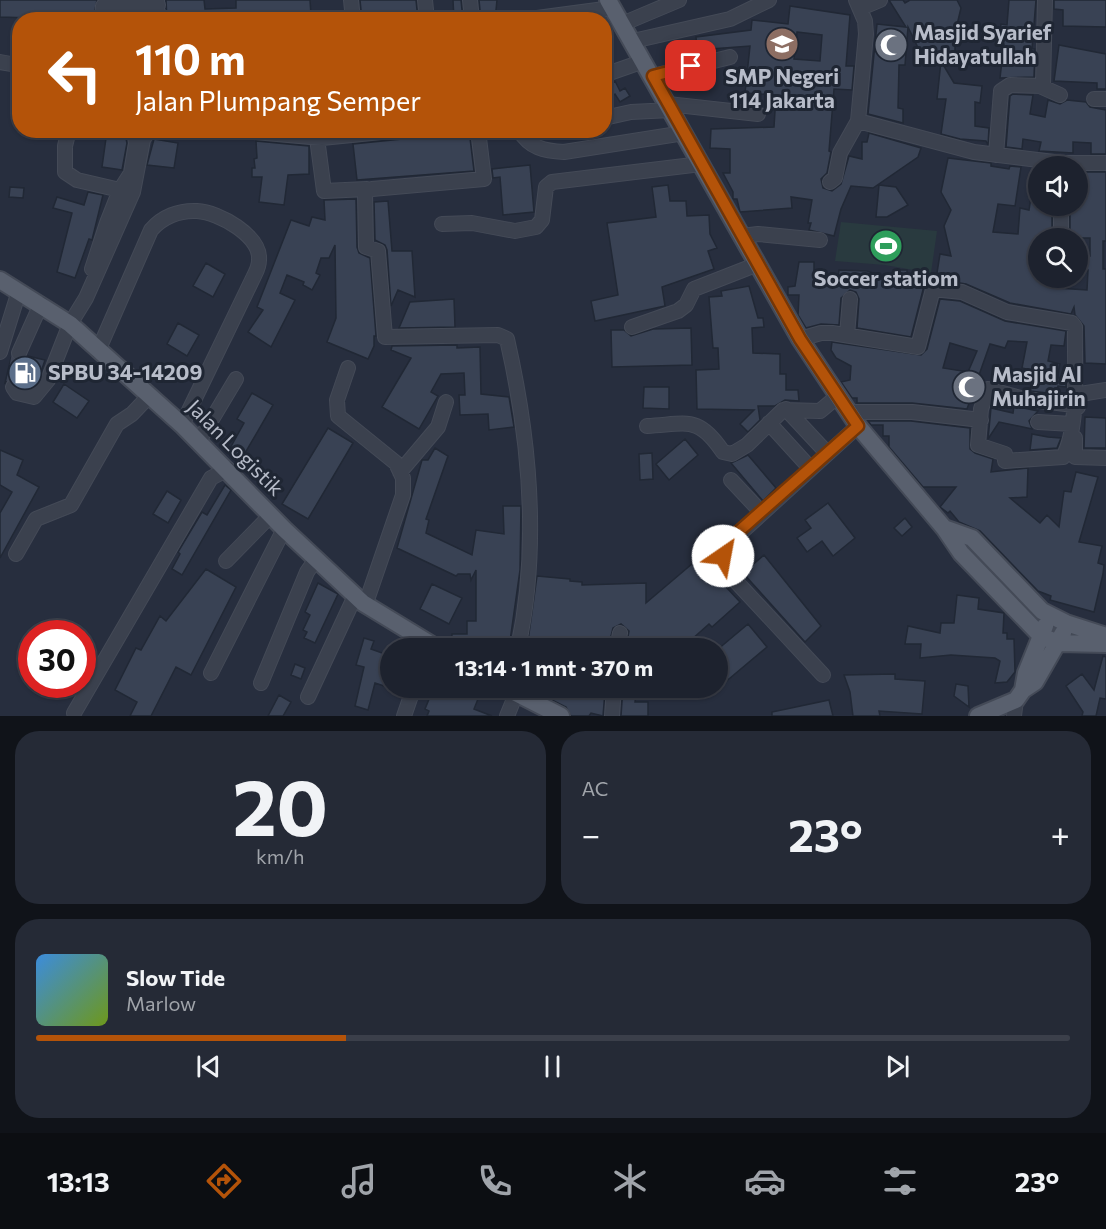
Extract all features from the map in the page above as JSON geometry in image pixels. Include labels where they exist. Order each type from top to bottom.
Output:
[{"type":"main road","points":[[610,4],[645,61],[800,339],[854,419],[944,528],[961,553],[1041,636],[1058,643],[1106,644]]},
{"type":"main road","name":"Jalan Logistik","points":[[0,280],[70,324],[199,441],[284,529],[359,599],[418,638]]},
{"type":"main road","points":[[944,528],[972,538],[1050,616],[1106,636]]},
{"type":"main road","points":[[1018,702],[1026,673],[1050,616]]},
{"type":"main road","points":[[978,716],[1018,702],[1035,682],[1058,643],[1066,623]]},
{"type":"main road","points":[[526,698],[561,716]]},
{"type":"street","points":[[622,24],[679,0]]},
{"type":"street","points":[[633,40],[740,16],[769,0]]},
{"type":"street","points":[[830,182],[836,178],[840,153],[858,121],[866,34],[858,4],[879,0]]},
{"type":"street","points":[[1042,87],[1045,0]]},
{"type":"street","points":[[103,12],[103,6],[158,3]]},
{"type":"street","points":[[568,12],[610,4]]},
{"type":"street","points":[[653,76],[730,57]]},
{"type":"street","points":[[612,72],[645,61]]},
{"type":"street","points":[[996,155],[1000,91],[1010,85],[1042,87],[1060,95]]},
{"type":"street","points":[[612,116],[669,107],[758,114]]},
{"type":"street","points":[[858,121],[928,141],[1028,160]]},
{"type":"street","points":[[524,138],[526,142],[545,151],[564,152],[684,133]]},
{"type":"street","points":[[67,138],[65,172],[77,180],[120,190]]},
{"type":"street","points":[[91,287],[92,265],[98,244],[120,190],[131,172],[135,138]]},
{"type":"street","points":[[13,387],[24,395],[34,397],[48,380],[70,324],[91,287],[133,192],[144,138]]},
{"type":"street","points":[[317,138],[324,191],[366,191],[484,179],[479,138]]},
{"type":"street","points":[[1088,164],[1106,163]]},
{"type":"street","points":[[442,224],[472,223],[515,231],[536,227],[542,220],[546,187],[552,182],[701,164]]},
{"type":"street","points":[[366,191],[366,247],[378,251],[385,337],[501,335],[507,339],[530,484],[530,567],[519,638]]},
{"type":"street","points":[[98,351],[151,230],[159,220],[197,211],[211,214],[248,233],[257,248],[259,260],[255,274],[182,425]]},
{"type":"street","points":[[742,236],[758,234],[820,240]]},
{"type":"street","points":[[632,327],[678,311],[686,305],[694,289],[758,264]]},
{"type":"street","points":[[800,339],[821,333],[918,347],[933,289],[962,292],[1007,312],[1072,322],[1076,327],[1077,399],[1073,454],[1075,457],[1106,458]]},
{"type":"street","points":[[0,352],[19,291]]},
{"type":"street","points":[[847,335],[850,299]]},
{"type":"street","points":[[19,353],[41,304]]},
{"type":"street","points":[[308,697],[359,599],[368,597],[402,495],[403,478],[396,463],[338,416],[337,400],[348,368]]},
{"type":"street","points":[[199,441],[236,379]]},
{"type":"street","points":[[1077,399],[1069,445],[1062,458],[1005,461],[1005,454],[978,445],[986,393],[993,388],[1024,399],[1077,399],[1106,390]]},
{"type":"street","points":[[16,554],[36,519],[71,505],[117,424],[132,414],[150,395]]},
{"type":"street","points":[[647,426],[699,425],[708,431],[723,452],[730,454],[747,444],[786,409],[819,411],[838,396]]},
{"type":"street","points":[[400,472],[438,428],[446,402]]},
{"type":"street","points":[[786,409],[827,453]]},
{"type":"street","points":[[823,675],[731,576],[724,564],[724,548],[760,512],[827,453],[854,419],[912,412],[981,420]]},
{"type":"street","points":[[1038,422],[1071,424]]},
{"type":"street","points":[[769,423],[810,468]]},
{"type":"street","points":[[74,713],[211,478],[228,469]]},
{"type":"street","points":[[731,480],[760,512]]},
{"type":"street","points":[[226,561],[271,515]]},
{"type":"street","points":[[212,673],[284,529]]},
{"type":"street","points":[[261,682],[307,572],[316,559]]},
{"type":"street","points":[[619,638],[620,633]]},
{"type":"street","points":[[404,716],[410,698]]},
{"type":"street","points":[[507,716],[509,698]]},
{"type":"street","points":[[612,716],[613,698]]},
{"type":"shaded area","name":"Soccer statiom","points":[[841,222],[937,231],[931,273],[885,265],[835,261]]},
{"type":"building","points":[[0,0],[97,0],[95,12],[12,12],[12,17],[0,17]]},
{"type":"building","points":[[166,0],[204,0],[205,9],[236,8],[236,0],[310,0],[311,12],[167,12]]},
{"type":"building","points":[[360,0],[416,0],[417,12],[361,12]]},
{"type":"building","points":[[453,0],[461,0],[462,12],[454,12]]},
{"type":"building","points":[[479,0],[497,0],[496,12],[480,12]]},
{"type":"building","points":[[889,0],[903,0],[905,3],[910,0],[957,0],[961,8],[955,33],[955,51],[930,65],[924,55],[922,56],[908,27],[905,65],[899,65],[898,108],[903,109],[903,123],[868,114],[877,24],[906,27]]},
{"type":"building","points":[[1009,0],[1036,0],[1032,49],[1035,49],[1034,77],[1000,78],[1004,44],[999,43],[1001,24],[1007,25]]},
{"type":"building","points":[[1054,0],[1106,0],[1106,27],[1063,26],[1063,10],[1054,9]]},
{"type":"building","points":[[790,6],[850,15],[846,66],[854,66],[852,90],[834,89],[829,151],[831,152],[827,173],[821,179],[823,188],[832,191],[841,184],[849,156],[862,159],[862,142],[867,142],[869,133],[921,148],[918,157],[873,188],[851,186],[841,209],[834,236],[809,230],[812,200],[791,197],[792,208],[740,212],[737,199],[733,199],[733,192],[723,173],[730,173],[730,149],[710,148],[711,129],[774,127],[776,95],[745,93],[750,46],[697,50],[696,37],[751,30],[752,20],[788,24]],"holes":[[[797,32],[822,35],[820,61],[794,59]]]},
{"type":"building","points":[[1059,45],[1106,54],[1106,89],[1097,89],[1097,83],[1054,81]]},
{"type":"building","points":[[941,61],[954,83],[982,86],[980,103],[975,102],[975,126],[989,128],[988,145],[986,141],[960,139],[941,134],[946,99],[937,99]]},
{"type":"building","points":[[615,81],[620,91],[625,88],[630,96],[620,102],[615,94],[612,96],[612,82]]},
{"type":"building","points":[[1013,94],[1033,95],[1030,114],[1045,117],[1048,100],[1060,104],[1067,100],[1086,102],[1090,107],[1106,110],[1106,154],[1091,154],[1091,143],[1073,142],[1073,153],[1039,151],[1041,142],[1023,139],[1022,149],[1006,147],[1010,96]]},
{"type":"building","points":[[106,138],[126,138],[122,170],[102,167]]},
{"type":"building","points":[[470,138],[474,171],[357,180],[353,144],[402,139]]},
{"type":"building","points":[[154,139],[178,143],[174,168],[147,165]]},
{"type":"building","points":[[256,141],[309,146],[309,174],[288,175],[284,205],[259,202],[262,177],[252,177],[252,168],[255,168],[254,159],[257,158]]},
{"type":"building","points":[[948,158],[991,163],[991,166],[1009,169],[1010,166],[1021,167],[1015,206],[998,204],[993,232],[1018,234],[1020,208],[1028,210],[1028,216],[1052,216],[1052,228],[1028,228],[1028,288],[1087,290],[1088,256],[1090,256],[1088,228],[1070,228],[1070,216],[1088,216],[1088,172],[1106,172],[1106,241],[1103,241],[1103,269],[1106,269],[1106,364],[1085,363],[1084,326],[1075,315],[1074,307],[1071,314],[1010,303],[966,284],[947,281],[948,275],[937,273],[940,254],[951,256],[944,226],[951,210],[941,192]]},
{"type":"building","points":[[530,165],[534,212],[503,215],[500,177],[493,178],[492,169]]},
{"type":"building","points":[[668,185],[670,201],[686,201],[687,216],[709,215],[710,234],[717,248],[708,251],[714,269],[662,287],[665,306],[595,321],[591,301],[618,295],[607,223],[656,217],[652,187]]},
{"type":"building","points":[[879,185],[896,187],[908,205],[887,217],[876,217]]},
{"type":"building","points":[[10,187],[24,188],[23,198],[9,197]]},
{"type":"building","points":[[88,192],[103,195],[92,240],[89,239],[75,278],[57,272],[72,213],[53,208],[57,197],[84,205]]},
{"type":"building","points":[[356,199],[357,247],[359,253],[370,258],[376,336],[374,336],[374,346],[368,359],[327,342],[336,318],[335,245],[329,258],[321,258],[316,273],[320,275],[312,290],[303,285],[304,282],[287,275],[280,293],[295,300],[271,347],[248,332],[263,310],[257,307],[291,220],[309,226],[312,217],[325,220],[324,200]]},
{"type":"building","points":[[388,201],[392,251],[412,251],[415,297],[398,290],[391,306],[387,250],[385,245],[375,240],[374,202]]},
{"type":"building","points":[[799,262],[814,262],[814,276],[826,279],[838,278],[839,270],[867,271],[873,273],[873,277],[897,278],[897,270],[907,270],[907,280],[925,282],[911,337],[857,328],[859,299],[856,292],[850,290],[841,298],[839,325],[821,324],[806,328],[798,315],[799,295],[788,295],[788,287],[795,286]]},
{"type":"building","points":[[206,263],[225,274],[213,297],[193,286]]},
{"type":"building","points":[[749,286],[758,318],[763,318],[764,327],[752,328],[753,353],[780,354],[780,374],[786,374],[786,390],[798,390],[799,401],[785,400],[775,406],[758,406],[760,420],[748,432],[740,424],[754,410],[697,409],[696,370],[719,369],[718,348],[713,348],[709,297],[722,296],[721,291]]},
{"type":"building","points":[[454,299],[455,327],[399,328],[410,302]]},
{"type":"building","points":[[940,299],[960,301],[1005,321],[1066,331],[1064,346],[1051,345],[1048,361],[1060,364],[1057,378],[1066,378],[1066,387],[1058,386],[1056,394],[1030,391],[1035,371],[1022,368],[1027,342],[1008,341],[1005,348],[990,344],[967,409],[912,403],[857,403],[857,398],[852,398],[841,382],[850,380],[851,366],[836,358],[831,350],[832,342],[921,355],[927,349]],"holes":[[[950,343],[977,351],[968,372],[943,368]]]},
{"type":"building","points":[[178,323],[199,335],[187,356],[167,344]]},
{"type":"building","points":[[691,328],[692,365],[612,367],[611,330],[624,330],[631,336],[653,329]]},
{"type":"building","points":[[457,345],[457,348],[480,347],[481,394],[509,397],[514,427],[489,430],[488,414],[460,415],[459,395],[465,395],[464,373],[441,374],[431,392],[438,396],[419,429],[382,407],[411,358],[391,350],[392,346]]},
{"type":"building","name":"SPBU 34-14209","points":[[28,356],[45,360],[40,375],[31,387],[13,378],[5,383],[11,358],[20,362]]},
{"type":"building","points":[[64,384],[89,401],[77,418],[53,402]]},
{"type":"building","points":[[644,387],[669,387],[669,409],[643,408]]},
{"type":"building","points":[[252,393],[273,405],[241,460],[228,452],[244,423],[237,419]]},
{"type":"building","points":[[1014,406],[1038,411],[1029,421],[1032,429],[999,422],[988,439],[991,408],[1013,413]]},
{"type":"building","points":[[1085,417],[1106,418],[1106,448],[1084,448]]},
{"type":"building","points":[[868,421],[911,421],[970,428],[970,449],[993,459],[991,472],[1028,468],[1027,497],[1010,498],[1040,523],[1047,515],[1059,527],[1064,491],[1071,492],[1076,472],[1098,477],[1079,542],[1102,546],[1098,563],[1104,565],[1103,574],[1094,612],[1050,600],[1051,596],[1038,591],[980,531],[959,522],[950,511],[948,513],[940,507],[956,487],[923,487],[889,447],[889,436],[883,436],[883,425],[871,425]]},
{"type":"building","points":[[328,428],[353,443],[308,519],[282,504]]},
{"type":"building","points":[[1032,434],[1061,438],[1057,448],[1030,450]]},
{"type":"building","points":[[685,439],[698,455],[669,480],[656,464]]},
{"type":"building","points":[[435,448],[448,456],[426,519],[429,520],[426,533],[472,555],[476,530],[504,534],[503,506],[521,506],[520,570],[510,638],[452,638],[452,634],[467,634],[467,621],[476,621],[476,570],[471,580],[470,574],[456,576],[397,548],[422,460],[428,460]]},
{"type":"building","points":[[0,450],[23,460],[17,475],[39,487],[0,558],[0,513],[12,492],[0,485]]},
{"type":"building","points":[[652,453],[653,479],[640,480],[639,454]]},
{"type":"building","points":[[748,455],[776,488],[763,501],[731,463]]},
{"type":"building","points":[[225,485],[231,490],[182,575],[172,569],[180,554],[178,552],[202,512],[207,515]]},
{"type":"building","points":[[167,491],[181,500],[168,523],[153,514]]},
{"type":"building","points":[[828,503],[855,538],[833,556],[822,541],[807,552],[797,538],[811,528],[805,520]]},
{"type":"building","points":[[905,518],[912,527],[902,536],[894,528]]},
{"type":"building","points":[[764,555],[821,626],[805,642],[743,573]]},
{"type":"building","points":[[699,558],[740,602],[712,627],[709,624],[693,638],[628,638],[629,631],[621,624],[613,628],[610,638],[528,638],[537,576],[570,579],[570,581],[582,582],[582,585],[646,583],[646,603]]},
{"type":"building","points":[[206,569],[236,587],[191,675],[176,667],[151,716],[130,716],[137,702],[115,690],[136,648],[141,650],[160,616],[166,621]]},
{"type":"building","points":[[318,583],[338,594],[315,643],[304,638],[307,632],[303,630],[310,615],[305,612]]},
{"type":"building","points":[[432,584],[462,598],[449,624],[420,609]]},
{"type":"building","points":[[957,595],[979,598],[978,609],[1004,613],[1003,633],[1007,633],[1007,639],[1014,639],[1015,672],[1007,682],[995,683],[1000,661],[995,658],[951,655],[920,658],[921,644],[905,644],[908,626],[940,633],[941,623],[954,623]]},
{"type":"building","points":[[748,624],[767,647],[728,680],[728,641]]},
{"type":"building","points":[[364,638],[374,641],[371,649],[380,652],[380,685],[375,683],[368,710],[355,706],[364,667],[356,665]]},
{"type":"building","points":[[1103,656],[1106,657],[1106,699],[1100,698],[1096,716],[1082,716],[1083,712],[1066,686],[1082,674],[1094,690]]},
{"type":"building","points":[[295,664],[305,668],[301,679],[291,675]]},
{"type":"building","points":[[895,674],[895,679],[925,681],[922,714],[879,711],[880,716],[853,716],[850,692],[844,675]]},
{"type":"building","points":[[956,684],[968,686],[969,707],[954,696]]},
{"type":"building","points":[[279,695],[291,702],[283,716],[268,716]]},
{"type":"building","points":[[430,698],[476,698],[478,699],[474,709],[492,716],[427,716],[429,711],[425,709]]},
{"type":"building","points":[[548,698],[604,698],[603,716],[591,713],[589,716],[571,716],[566,707]]},
{"type":"building","points":[[622,698],[636,698],[635,702],[648,702],[648,716],[621,716]]},
{"type":"building","points":[[829,700],[833,716],[772,716],[772,712]]},
{"type":"tunnel","points":[[13,387],[19,353]]},
{"type":"place","name":"SMP Negeri 114 Jakarta","points":[[782,44]]},
{"type":"place","name":"Masjid Syarief Hidayatullah","points":[[891,45]]},
{"type":"place","name":"Soccer statiom","points":[[886,246]]},
{"type":"place","name":"SPBU 34-14209","points":[[25,373]]},
{"type":"place","name":"Masjid Al Muhajirin","points":[[969,387]]},
{"type":"route","points":[[691,66],[653,76],[800,339],[858,426],[729,540],[724,548],[723,556]]}]
